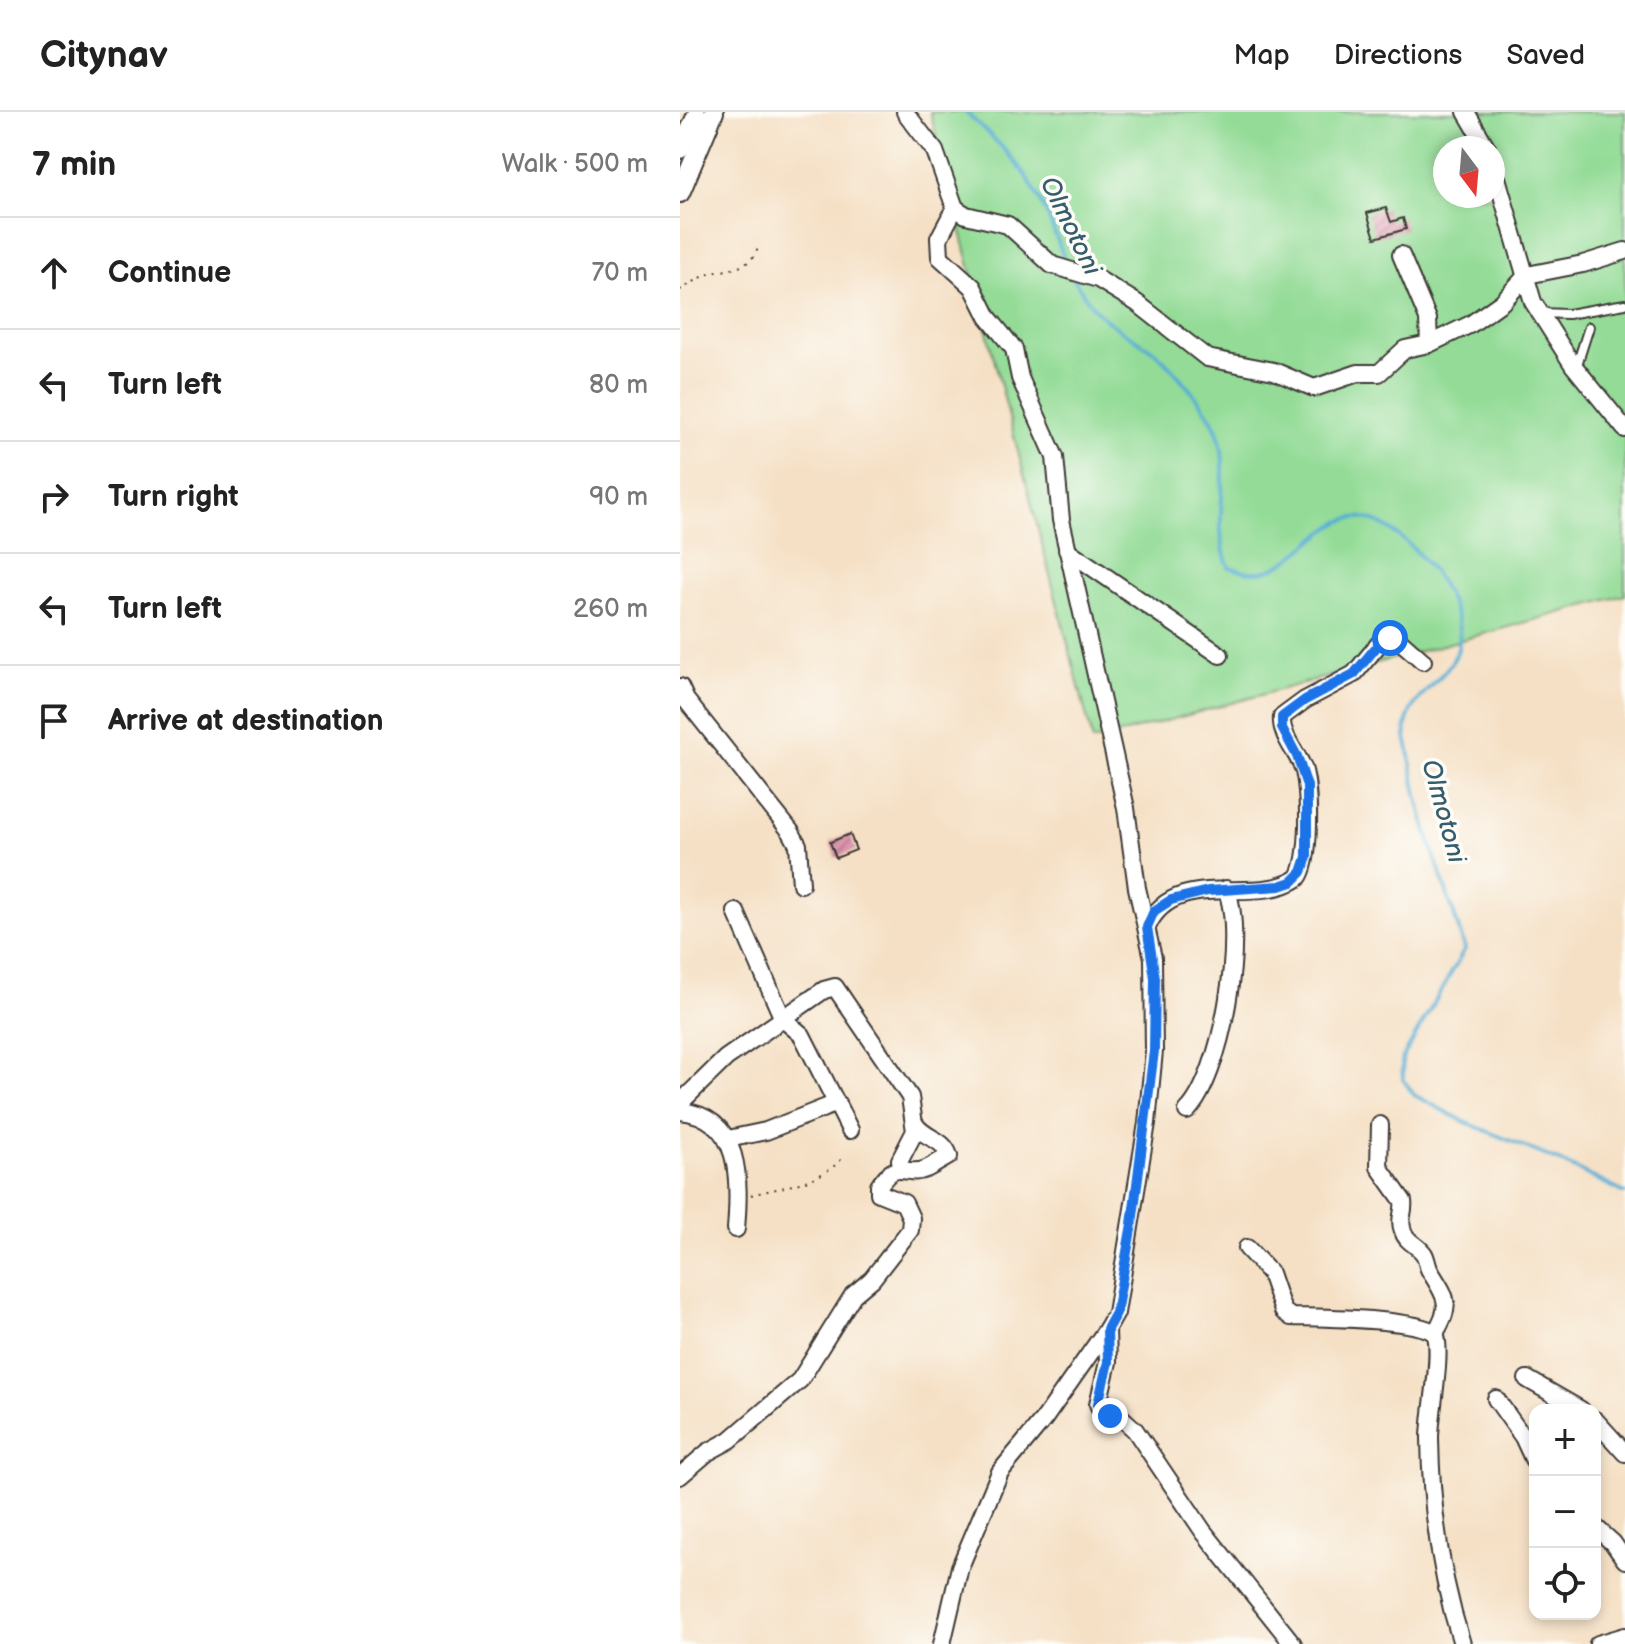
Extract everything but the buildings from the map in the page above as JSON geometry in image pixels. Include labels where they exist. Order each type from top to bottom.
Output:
[{"type":"street","points":[[680,150],[697,112]]},
{"type":"street","points":[[680,193],[714,112]]},
{"type":"street","points":[[905,112],[935,151],[955,208],[966,215],[1008,225],[1052,265],[1098,279],[1213,360],[1274,371],[1314,388],[1358,373],[1379,373],[1405,349],[1429,344],[1471,324],[1502,302],[1527,275],[1583,264],[1625,251]]},
{"type":"street","points":[[1466,112],[1480,136]]},
{"type":"street","points":[[1505,203],[1540,313],[1576,369],[1625,429]]},
{"type":"street","points":[[942,1644],[960,1567],[973,1529],[1000,1472],[1044,1419],[1116,1313],[1147,1123],[1154,1051],[1155,978],[1137,888],[1126,808],[1067,550],[1055,457],[1020,378],[1014,349],[988,317],[973,287],[940,257],[939,238],[955,208]]},
{"type":"street","points":[[1401,255],[1428,319],[1429,344]]},
{"type":"street","points":[[1067,550],[1220,655]]},
{"type":"street","points":[[1147,927],[1154,911],[1163,904],[1226,889],[1280,886],[1298,878],[1305,867],[1307,786],[1297,756],[1282,728],[1286,713],[1354,674],[1383,639],[1398,639],[1423,661]]},
{"type":"street","points":[[680,687],[686,700],[791,832],[798,845],[801,884]]},
{"type":"street","points":[[1187,1111],[1204,1091],[1211,1072],[1231,981],[1233,910],[1226,889]]},
{"type":"street","points":[[736,912],[783,1019],[802,1035],[850,1130]]},
{"type":"street","points":[[680,1103],[726,1058],[824,990],[838,989],[874,1049],[908,1092],[915,1124],[922,1133],[944,1145],[949,1156],[924,1170],[904,1168],[889,1172],[878,1192],[904,1203],[911,1218],[910,1230],[895,1254],[853,1295],[800,1380],[730,1440],[708,1452],[680,1476]]},
{"type":"street","points":[[728,1139],[766,1131],[837,1103]]},
{"type":"street","points":[[680,1111],[717,1123],[728,1139],[738,1194],[736,1229]]},
{"type":"street","points":[[900,1160],[908,1149],[915,1124]]},
{"type":"street","points":[[1380,1125],[1379,1167],[1403,1201],[1400,1219],[1404,1235],[1424,1254],[1429,1270],[1440,1281],[1445,1296],[1443,1318],[1435,1333],[1430,1434],[1433,1515],[1446,1594],[1462,1644]]},
{"type":"street","points":[[1247,1248],[1270,1273],[1283,1311],[1291,1317],[1423,1328],[1435,1333]]},
{"type":"street","points":[[1107,1329],[1108,1362],[1098,1404],[1101,1411],[1123,1419],[1135,1430],[1203,1531],[1293,1644]]},
{"type":"street","points":[[1527,1379],[1571,1404]]},
{"type":"street","points":[[1496,1399],[1529,1450]]},
{"type":"street","points":[[1601,1427],[1625,1453]]},
{"type":"street","points":[[1601,1532],[1625,1560]]},
{"type":"street","points":[[1598,1644],[1625,1636]]},
{"type":"lane","points":[[1540,313],[1568,314],[1625,304]]},
{"type":"lane","points":[[1576,369],[1589,327]]},
{"type":"path","points":[[680,290],[712,273],[737,269],[755,255],[758,248]]},
{"type":"path","points":[[738,1194],[778,1190],[800,1180],[815,1179],[837,1165],[843,1157]]},
{"type":"green space","points":[[930,112],[1625,112],[1625,595],[1093,741]]},
{"type":"waterway","name":"Olmotoni","points":[[965,112],[1002,148],[1028,180],[1048,216],[1066,264]]},
{"type":"waterway","name":"Olmotoni","points":[[1074,279],[1106,320],[1165,361],[1213,422],[1223,457],[1221,531],[1229,567],[1251,572],[1265,571],[1290,558],[1339,523],[1351,518],[1364,518],[1381,524],[1417,552],[1446,592],[1459,634],[1457,652],[1445,671],[1414,705],[1406,733],[1426,830],[1465,949],[1402,1059],[1403,1079],[1414,1095],[1465,1122],[1559,1161],[1625,1193]]},
{"type":"route","points":[[1110,1416],[1101,1411],[1098,1404],[1108,1362],[1107,1329],[1116,1313],[1132,1224],[1154,1051],[1155,978],[1147,927],[1154,911],[1171,900],[1208,891],[1280,886],[1298,878],[1307,857],[1307,786],[1304,771],[1282,728],[1282,717],[1305,700],[1354,674],[1371,658],[1383,639],[1390,638]]}]
